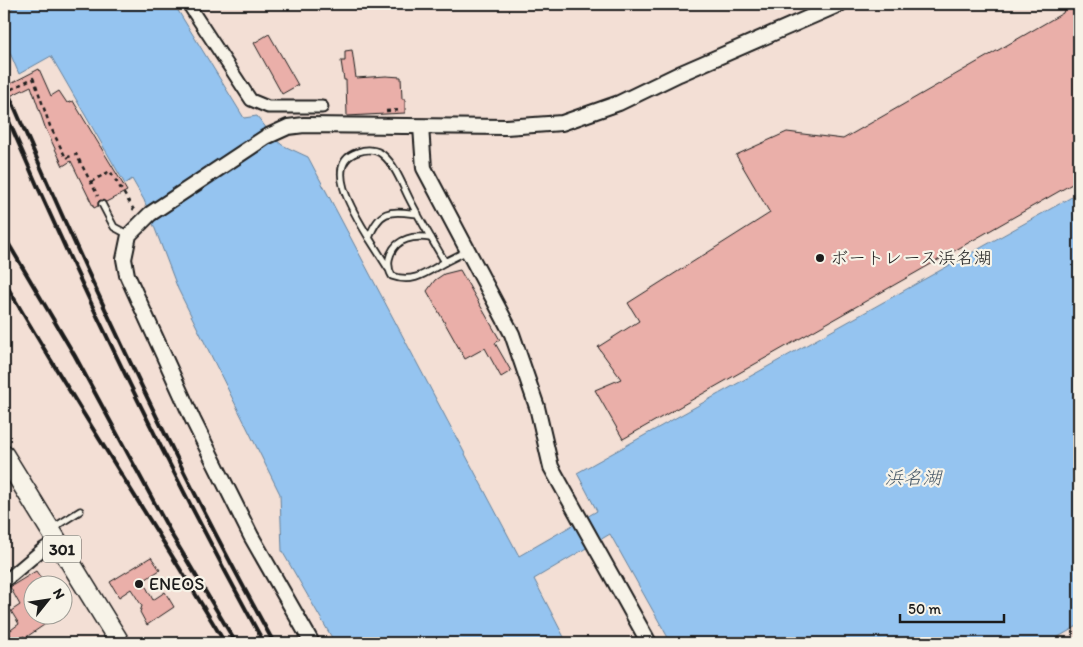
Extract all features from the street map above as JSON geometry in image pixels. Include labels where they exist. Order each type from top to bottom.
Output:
[{"type":"highway","name":"301","points":[[4,455],[120,643]]},
{"type":"street","points":[[188,4],[251,100],[268,106],[322,107]]},
{"type":"street","points":[[312,643],[251,536],[193,420],[127,275],[124,259],[129,235],[150,214],[266,137],[288,127],[304,125],[506,127],[562,123],[619,103],[679,74],[840,4]]},
{"type":"street","points":[[421,127],[424,168],[512,334],[536,407],[551,467],[649,643]]},
{"type":"street","points":[[4,582],[43,549],[54,535]]},
{"type":"lane","points":[[445,262],[401,181],[384,156],[376,151],[369,150],[354,153],[347,158],[343,166],[342,184],[345,194],[392,276],[403,280],[412,279],[445,262],[468,250]]},
{"type":"lane","points":[[102,204],[114,227],[129,235]]},
{"type":"lane","points":[[369,238],[373,227],[384,215],[397,212],[418,214]]},
{"type":"lane","points":[[388,269],[391,253],[396,245],[407,239],[431,238]]},
{"type":"lane","points":[[54,535],[80,511]]},
{"type":"path","points":[[4,94],[33,78],[50,126],[66,158],[76,154],[102,204]]},
{"type":"path","points":[[91,182],[110,171],[136,213]]},
{"type":"water","name":"浜名湖","points":[[18,4],[174,4],[244,118],[257,116],[282,145],[308,157],[519,556],[597,511],[577,473],[1079,193],[1079,625],[1048,643],[671,643],[610,534],[534,579],[567,643],[335,643],[282,551],[280,494],[178,289],[144,200],[132,179],[125,184],[51,56],[19,74],[4,39],[4,15]]},
{"type":"building","name":"ボートレース浜名湖","points":[[1066,4],[1079,4],[1079,180],[623,439],[595,390],[621,379],[598,347],[639,321],[628,303],[770,213],[736,155],[787,132],[843,139],[1063,13]]},
{"type":"building","points":[[269,34],[298,85],[282,94],[254,43]]},
{"type":"building","points":[[352,50],[356,78],[401,77],[402,99],[405,99],[405,113],[347,116],[346,80],[344,80],[341,61],[345,61],[345,51]]},
{"type":"building","points":[[39,69],[51,96],[59,91],[67,103],[73,101],[127,191],[106,202],[100,200],[98,206],[94,208],[71,161],[63,166],[45,127],[31,86],[4,99],[4,87]]},
{"type":"building","points":[[460,270],[500,340],[495,343],[511,371],[501,377],[485,348],[465,359],[427,291],[435,280],[444,274]]},
{"type":"building","points":[[151,557],[160,570],[143,581],[153,600],[165,592],[174,607],[147,625],[140,612],[142,606],[131,589],[119,597],[110,582]]},
{"type":"building","points":[[22,580],[22,624],[46,624],[25,638],[24,636],[15,642],[8,632],[19,624],[11,611],[20,605],[10,587]]},
{"type":"railway","points":[[4,83],[132,367],[201,506],[274,643]]},
{"type":"railway","points":[[4,110],[95,313],[194,512],[264,643]]},
{"type":"railway","points":[[4,236],[75,356],[173,537],[236,643]]},
{"type":"railway","points":[[4,281],[225,643]]},
{"type":"place","name":"ボートレース浜名湖","points":[[820,258]]},
{"type":"place","name":"ENEOS","points":[[139,584]]}]
